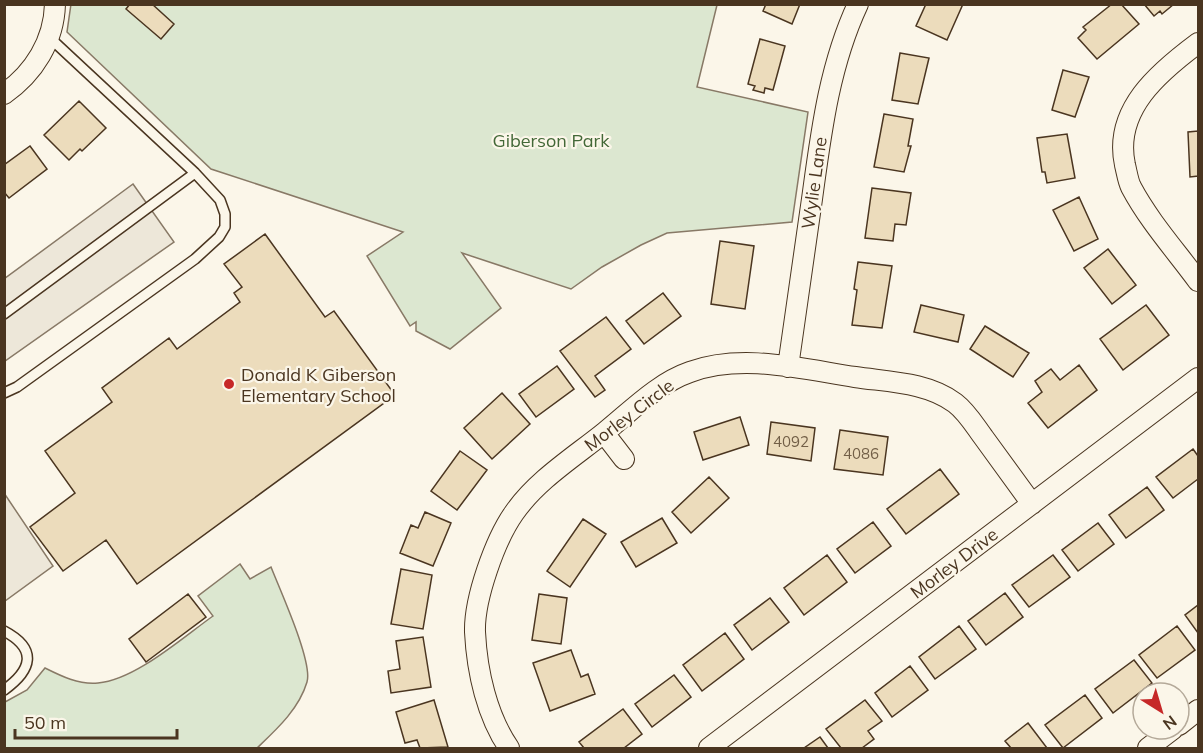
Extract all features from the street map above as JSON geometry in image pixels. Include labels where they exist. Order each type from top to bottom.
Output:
[{"type":"street","points":[[4,94],[19,83],[38,60],[50,38],[55,4]]},
{"type":"street","name":"Wylie Lane","points":[[788,367],[823,122],[833,72],[847,28],[858,4]]},
{"type":"street","points":[[1198,43],[1154,79],[1136,102],[1126,126],[1123,155],[1130,185],[1145,210],[1198,281]]},
{"type":"street","name":"Morley Circle","points":[[509,748],[490,714],[481,675],[475,631],[481,591],[495,550],[513,513],[537,486],[661,387],[688,372],[718,365],[741,363],[788,367],[919,386],[956,403],[969,417],[1032,504]]},
{"type":"street","name":"Morley Drive","points":[[709,748],[1198,378]]},
{"type":"street","points":[[603,433],[624,459]]},
{"type":"lane","points":[[4,393],[17,387],[195,259],[219,237],[225,227],[225,214],[220,200],[195,173],[50,38]]},
{"type":"lane","points":[[4,314],[195,173]]},
{"type":"lane","points":[[4,631],[22,644],[27,660],[26,669],[21,677],[4,690]]},
{"type":"green space","name":"Giberson Park","points":[[71,4],[717,5],[697,87],[808,112],[792,222],[667,233],[602,267],[571,289],[462,253],[501,308],[450,349],[416,331],[416,322],[410,326],[367,256],[403,232],[211,169],[67,32]]},
{"type":"green space","points":[[240,564],[250,579],[271,567],[301,643],[308,672],[307,682],[293,710],[257,748],[5,748],[5,702],[27,690],[45,668],[84,683],[98,683],[112,680],[142,666],[213,616],[198,596]]},
{"type":"shaded area","points":[[133,184],[174,242],[5,361],[4,279]]},
{"type":"shaded area","points":[[4,493],[53,566],[5,601],[4,601]]},
{"type":"building","points":[[130,4],[152,4],[174,24],[161,39],[126,9]]},
{"type":"building","points":[[766,4],[800,4],[792,24],[763,11]]},
{"type":"building","points":[[926,4],[963,4],[947,40],[916,26]]},
{"type":"building","points":[[1112,4],[1121,4],[1139,24],[1097,59],[1078,38],[1086,30],[1083,27]]},
{"type":"building","points":[[1144,4],[1174,4],[1162,14],[1160,11],[1154,16]]},
{"type":"building","points":[[760,39],[785,46],[773,90],[765,88],[764,93],[753,90],[755,86],[748,84]]},
{"type":"building","points":[[900,53],[929,58],[918,104],[892,100]]},
{"type":"building","points":[[1063,70],[1089,77],[1075,117],[1052,110]]},
{"type":"building","points":[[79,101],[106,128],[69,160],[44,135]]},
{"type":"building","points":[[884,114],[913,119],[908,146],[911,146],[904,172],[874,167]]},
{"type":"building","points":[[1198,131],[1198,176],[1190,177],[1188,132]]},
{"type":"building","points":[[1067,134],[1075,178],[1047,183],[1045,172],[1042,172],[1037,138]]},
{"type":"building","points":[[30,146],[47,169],[9,198],[4,192],[4,165]]},
{"type":"building","points":[[872,188],[911,193],[906,225],[895,224],[893,241],[865,238]]},
{"type":"building","points":[[1079,197],[1098,239],[1074,251],[1053,210]]},
{"type":"building","points":[[265,234],[325,317],[334,311],[395,395],[137,584],[106,540],[63,571],[30,527],[75,493],[45,451],[112,402],[102,388],[169,338],[177,349],[240,302],[234,293],[242,287],[224,264]]},
{"type":"building","points":[[720,241],[754,246],[745,309],[711,304]]},
{"type":"building","points":[[1108,249],[1136,285],[1112,304],[1084,268]]},
{"type":"building","points":[[858,262],[892,266],[882,328],[852,325]]},
{"type":"building","points":[[663,293],[681,316],[644,344],[626,321]]},
{"type":"building","points":[[921,305],[964,315],[958,342],[914,332]]},
{"type":"building","points":[[1146,305],[1169,335],[1123,370],[1100,339]]},
{"type":"building","points":[[606,317],[631,349],[595,376],[605,390],[595,397],[560,351]]},
{"type":"building","points":[[985,326],[1029,353],[1013,377],[970,349]]},
{"type":"building","points":[[1079,365],[1097,390],[1048,428],[1028,403],[1042,392],[1035,381],[1051,369],[1060,380]]},
{"type":"building","points":[[557,366],[574,389],[536,417],[519,394]]},
{"type":"building","points":[[502,393],[530,424],[492,459],[464,428]]},
{"type":"building","points":[[740,417],[749,445],[703,460],[694,432]]},
{"type":"building","points":[[771,422],[815,428],[811,461],[767,454]]},
{"type":"building","points":[[840,430],[888,437],[883,475],[834,469]]},
{"type":"building","points":[[1193,449],[1198,456],[1198,479],[1173,498],[1156,477]]},
{"type":"building","points":[[460,451],[487,470],[457,510],[431,491]]},
{"type":"building","points":[[940,469],[959,494],[906,534],[887,509]]},
{"type":"building","points":[[709,477],[729,498],[691,533],[672,512]]},
{"type":"building","points":[[1147,487],[1164,510],[1126,538],[1109,515]]},
{"type":"building","points":[[425,512],[451,523],[433,566],[400,553],[411,525],[418,528]]},
{"type":"building","points":[[662,518],[677,543],[636,567],[621,542]]},
{"type":"building","points":[[583,519],[606,534],[570,587],[547,571]]},
{"type":"building","points":[[873,522],[891,546],[855,573],[837,549]]},
{"type":"building","points":[[1098,523],[1114,544],[1078,571],[1062,550]]},
{"type":"building","points":[[827,555],[847,582],[804,615],[784,588]]},
{"type":"building","points":[[1053,555],[1070,577],[1029,607],[1012,585]]},
{"type":"building","points":[[401,569],[432,575],[423,629],[391,624]]},
{"type":"building","points":[[1005,593],[1023,617],[986,645],[968,621]]},
{"type":"building","points":[[188,594],[206,617],[146,662],[129,639]]},
{"type":"building","points":[[539,594],[567,598],[561,644],[532,640]]},
{"type":"building","points":[[770,598],[789,622],[752,650],[734,625]]},
{"type":"building","points":[[1198,605],[1198,633],[1185,615]]},
{"type":"building","points":[[959,626],[976,649],[935,679],[919,657]]},
{"type":"building","points":[[1177,626],[1195,650],[1157,678],[1139,655]]},
{"type":"building","points":[[725,633],[744,659],[702,691],[683,665]]},
{"type":"building","points":[[423,637],[431,687],[391,693],[388,671],[400,669],[396,641]]},
{"type":"building","points":[[571,650],[581,677],[588,674],[595,694],[550,711],[533,663]]},
{"type":"building","points":[[1134,660],[1150,681],[1131,681],[1131,699],[1113,713],[1095,689]]},
{"type":"building","points":[[910,666],[928,690],[892,717],[875,693]]},
{"type":"building","points":[[674,675],[691,697],[652,727],[635,704]]},
{"type":"building","points":[[1085,695],[1102,718],[1063,748],[1045,725]]},
{"type":"building","points":[[434,700],[448,747],[420,748],[417,740],[405,743],[396,712]]},
{"type":"building","points":[[865,700],[882,721],[868,731],[874,739],[862,748],[841,748],[826,729]]},
{"type":"building","points":[[623,709],[642,734],[624,748],[584,748],[579,742]]},
{"type":"building","points":[[1028,723],[1047,748],[1011,748],[1005,741]]},
{"type":"building","points":[[820,737],[828,748],[804,748]]},
{"type":"place","name":"Donald K Giberson Elementary School","points":[[229,384]]}]
